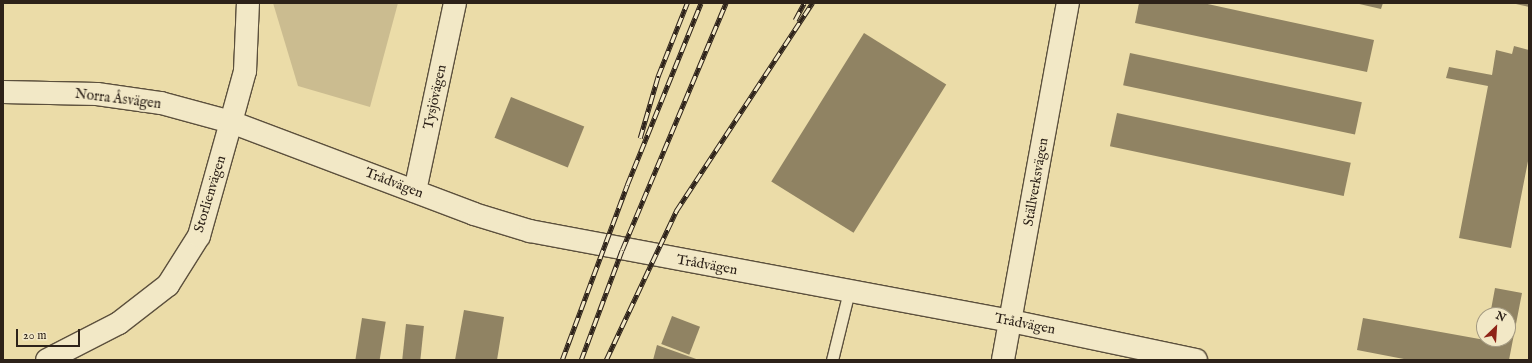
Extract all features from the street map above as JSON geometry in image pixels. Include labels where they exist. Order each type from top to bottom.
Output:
[{"type":"street","name":"Storlienvägen","points":[[47,360],[119,323],[168,285],[199,236],[245,71],[248,3]]},
{"type":"street","name":"Tysjövägen","points":[[415,191],[455,3]]},
{"type":"street","name":"Ställverksvägen","points":[[1003,360],[1068,3]]},
{"type":"street","name":"Norra Åsvägen","points":[[3,92],[97,94],[161,103],[231,122]]},
{"type":"street","name":"Trådvägen","points":[[231,122],[415,191],[530,231],[1011,321],[1196,360]]},
{"type":"lane","points":[[832,360],[850,291]]},
{"type":"shaded area","points":[[273,3],[398,3],[370,107],[298,86]]},
{"type":"building","points":[[1139,3],[1203,3],[1374,40],[1367,72],[1135,23]]},
{"type":"building","points":[[1355,3],[1383,3],[1381,9]]},
{"type":"building","points":[[1529,3],[1529,7],[1516,4]]},
{"type":"building","points":[[864,33],[946,84],[854,233],[771,181]]},
{"type":"building","points":[[1514,46],[1529,50],[1529,156],[1511,248],[1459,238],[1488,86],[1446,78],[1449,67],[1492,75],[1496,50],[1512,54]]},
{"type":"building","points":[[1130,53],[1362,102],[1355,135],[1123,85]]},
{"type":"building","points":[[511,97],[584,127],[568,167],[495,138]]},
{"type":"building","points":[[1117,113],[1351,163],[1344,196],[1110,146]]},
{"type":"building","points":[[1495,288],[1522,293],[1516,324],[1516,307],[1491,307]]},
{"type":"building","points":[[464,310],[504,317],[497,360],[455,360]]},
{"type":"building","points":[[672,316],[700,327],[689,355],[661,344]]},
{"type":"building","points":[[362,318],[386,322],[380,360],[355,360]]},
{"type":"building","points":[[1363,318],[1476,338],[1476,347],[1512,347],[1509,360],[1409,360],[1357,350]]},
{"type":"building","points":[[406,324],[424,326],[420,360],[402,360]]},
{"type":"building","points":[[657,345],[699,360],[653,360]]},
{"type":"railway","points":[[640,138],[658,76],[687,3]]},
{"type":"railway","points":[[562,360],[627,185],[701,3]]},
{"type":"railway","points":[[581,360],[622,250],[726,3]]},
{"type":"railway","points":[[795,20],[804,3]]},
{"type":"railway","points":[[606,360],[676,211],[812,3]]}]
